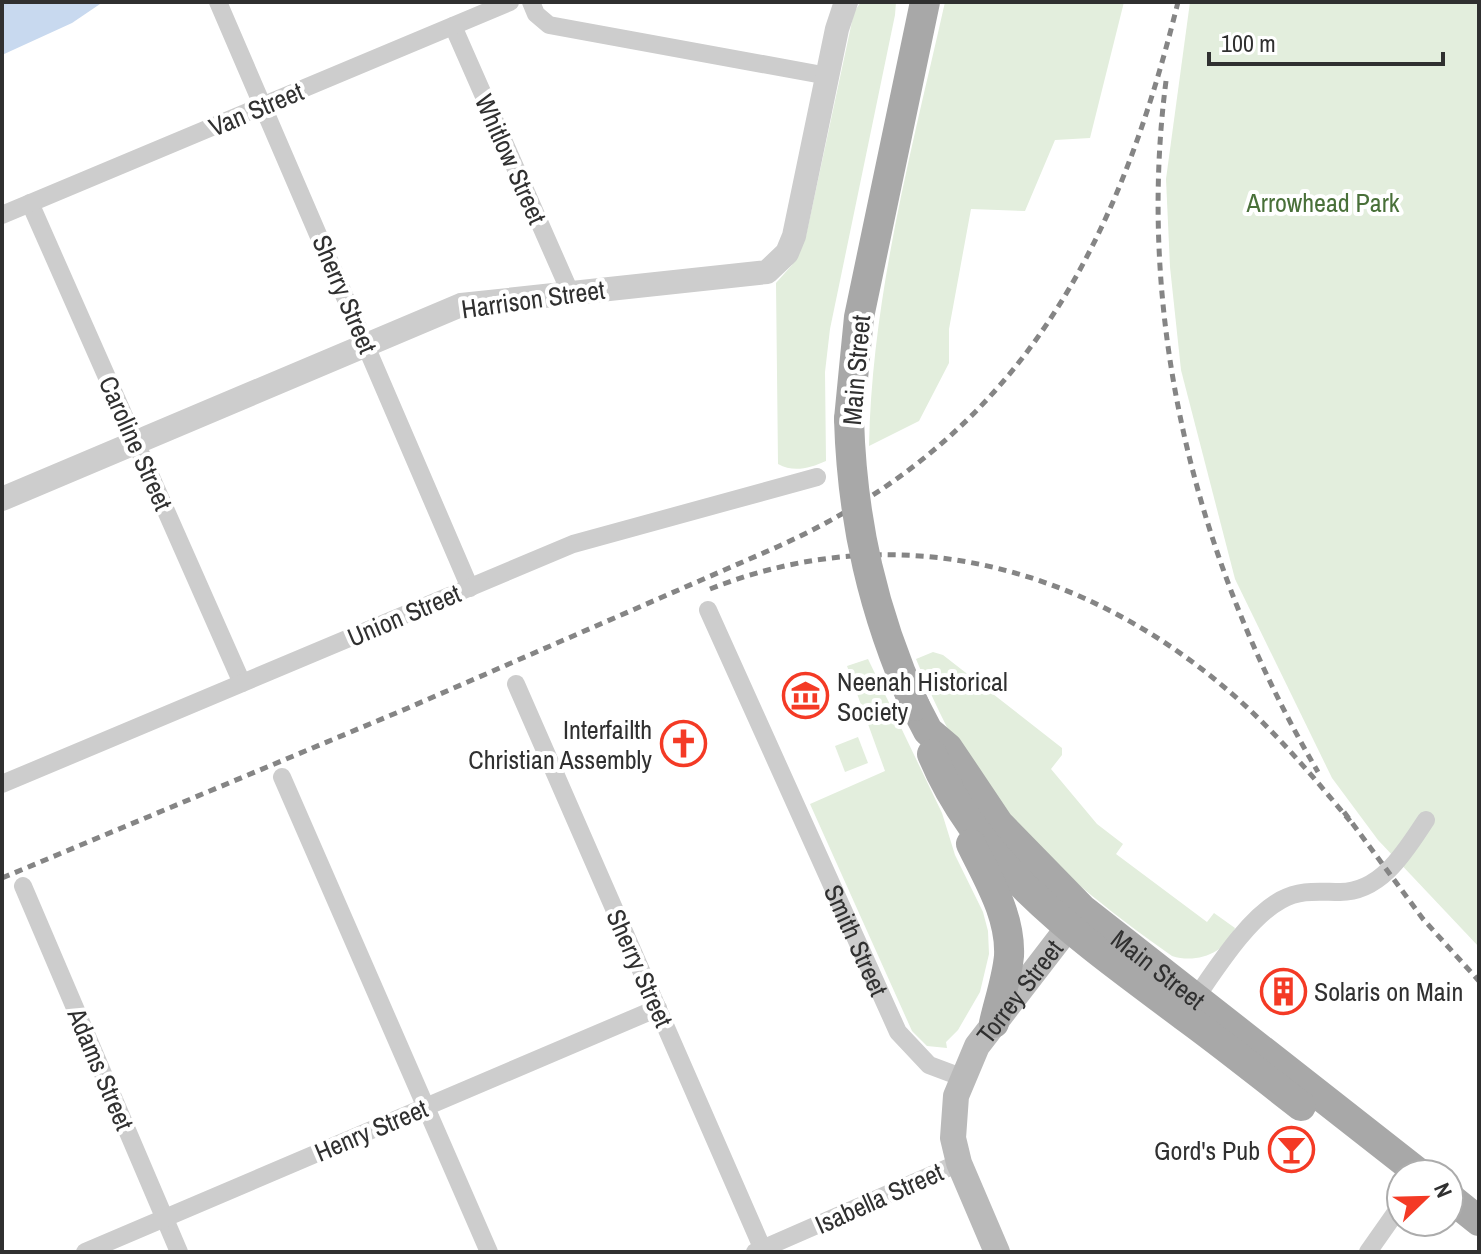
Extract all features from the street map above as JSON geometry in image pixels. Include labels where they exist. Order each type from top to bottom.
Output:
[{"type":"main road","name":"Main Street","points":[[925,2],[859,317],[849,419],[853,497],[867,572],[881,625],[922,718],[932,756],[960,808],[1013,876],[1075,918],[1398,1158]]},
{"type":"main road","name":"Main Street","points":[[922,718],[948,748],[999,824],[1075,918]]},
{"type":"main road","points":[[960,808],[969,839],[1007,928],[1009,959],[994,1023]]},
{"type":"main road","name":"Torrey Street","points":[[961,1077],[994,1023],[1075,918]]},
{"type":"main road","name":"Main Street","points":[[1190,1006],[1385,1170]]},
{"type":"main road","points":[[961,1077],[953,1117],[959,1163],[997,1252]]},
{"type":"street","name":"Sherry Street","points":[[218,2],[470,588]]},
{"type":"street","name":"Van Street","points":[[2,215],[510,2]]},
{"type":"street","points":[[531,2],[536,14],[549,25],[828,76]]},
{"type":"street","name":"Harrison Street","points":[[2,499],[461,305],[757,275],[777,265],[794,236],[846,2]]},
{"type":"street","name":"Whitlow Street","points":[[453,26],[570,292]]},
{"type":"street","name":"Caroline Street","points":[[30,203],[242,683]]},
{"type":"street","name":"Union Street","points":[[2,784],[573,544],[817,477]]},
{"type":"street","name":"Smith Street","points":[[708,610],[898,1032],[929,1065],[961,1077]]},
{"type":"street","name":"Sherry Street","points":[[516,684],[761,1251]]},
{"type":"street","points":[[282,777],[489,1252]]},
{"type":"street","points":[[1190,1006],[1265,911],[1300,892],[1341,892],[1368,883],[1394,865],[1426,820]]},
{"type":"street","name":"Adams Street","points":[[23,886],[179,1252]]},
{"type":"street","name":"Henry Street","points":[[85,1252],[658,1008]]},
{"type":"street","name":"Isabella Street","points":[[761,1251],[959,1163]]},
{"type":"street","points":[[1368,1252],[1385,1228]]},
{"type":"green space","points":[[861,2],[896,2],[895,15],[830,329],[825,372],[826,461],[796,469],[778,464],[776,283],[792,265],[806,236],[854,12]]},
{"type":"green space","points":[[945,2],[1124,2],[1090,138],[1055,140],[1025,211],[971,209],[949,329],[949,363],[919,421],[869,446],[872,390],[886,278],[907,167]]},
{"type":"green space","name":"Arrowhead Park","points":[[1190,2],[1479,2],[1479,947],[1378,840],[1332,778],[1235,579],[1181,370],[1170,267],[1166,179]]},
{"type":"green space","points":[[933,652],[943,655],[1062,748],[1062,755],[1051,769],[1097,824],[1123,844],[1116,854],[1207,922],[1214,913],[1235,928],[1225,944],[1201,957],[1172,956],[1084,889],[1022,832],[977,778],[943,720],[916,659]]},
{"type":"green space","points":[[868,659],[942,813],[955,855],[983,912],[988,931],[989,954],[980,992],[958,1030],[946,1042],[947,1048],[927,1046],[912,1031],[810,804],[885,771],[847,666]]},
{"type":"green space","points":[[858,737],[868,763],[845,772],[835,746]]},
{"type":"water","points":[[2,2],[103,2],[72,23],[2,55]]},
{"type":"railway","points":[[2,878],[408,708],[777,547],[861,502],[933,451],[994,392],[1045,326],[1088,254],[1124,176],[1153,92],[1178,2]]},
{"type":"railway","points":[[1166,81],[1159,171],[1160,261],[1169,350],[1185,439],[1209,526],[1239,611],[1275,693],[1318,772]]},
{"type":"railway","points":[[710,589],[781,567],[852,556],[922,556],[990,566],[1056,587],[1120,616],[1181,654],[1239,700],[1283,743],[1350,821]]},
{"type":"railway","points":[[1344,812],[1423,919],[1479,981]]},
{"type":"place","name":"Neenah Historical Society","points":[[806,696]]},
{"type":"place","name":"Interfailth Christian Assembly","points":[[683,744]]},
{"type":"place","name":"Solaris on Main","points":[[1283,991]]},
{"type":"place","name":"Gord's Pub","points":[[1291,1150]]}]
